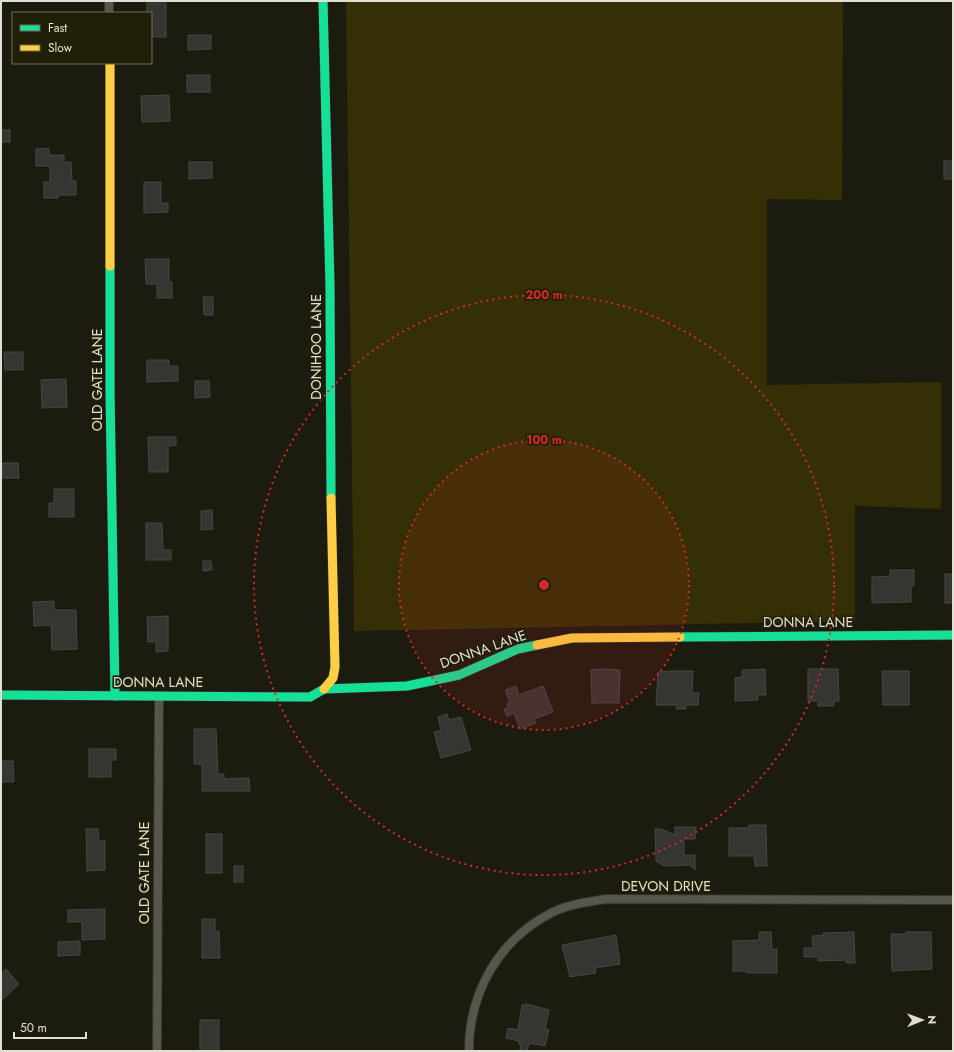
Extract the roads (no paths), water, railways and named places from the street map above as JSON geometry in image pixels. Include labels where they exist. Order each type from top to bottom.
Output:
[{"type":"street","points":[[109,1],[109,12]]},
{"type":"street","name":"DONIHOO LANE","points":[[323,1],[330,278],[331,529],[335,667],[333,678],[324,689]]},
{"type":"street","name":"OLD GATE LANE","points":[[110,64],[110,391],[115,696]]},
{"type":"street","name":"DONNA LANE","points":[[1,695],[310,697],[324,689],[407,686],[459,675],[518,649],[572,638],[953,635]]},
{"type":"street","name":"OLD GATE LANE","points":[[157,1051],[159,696]]},
{"type":"street","name":"DEVON DRIVE","points":[[469,1051],[473,1010],[485,977],[508,945],[529,927],[553,912],[579,903],[606,899],[953,900]]}]
